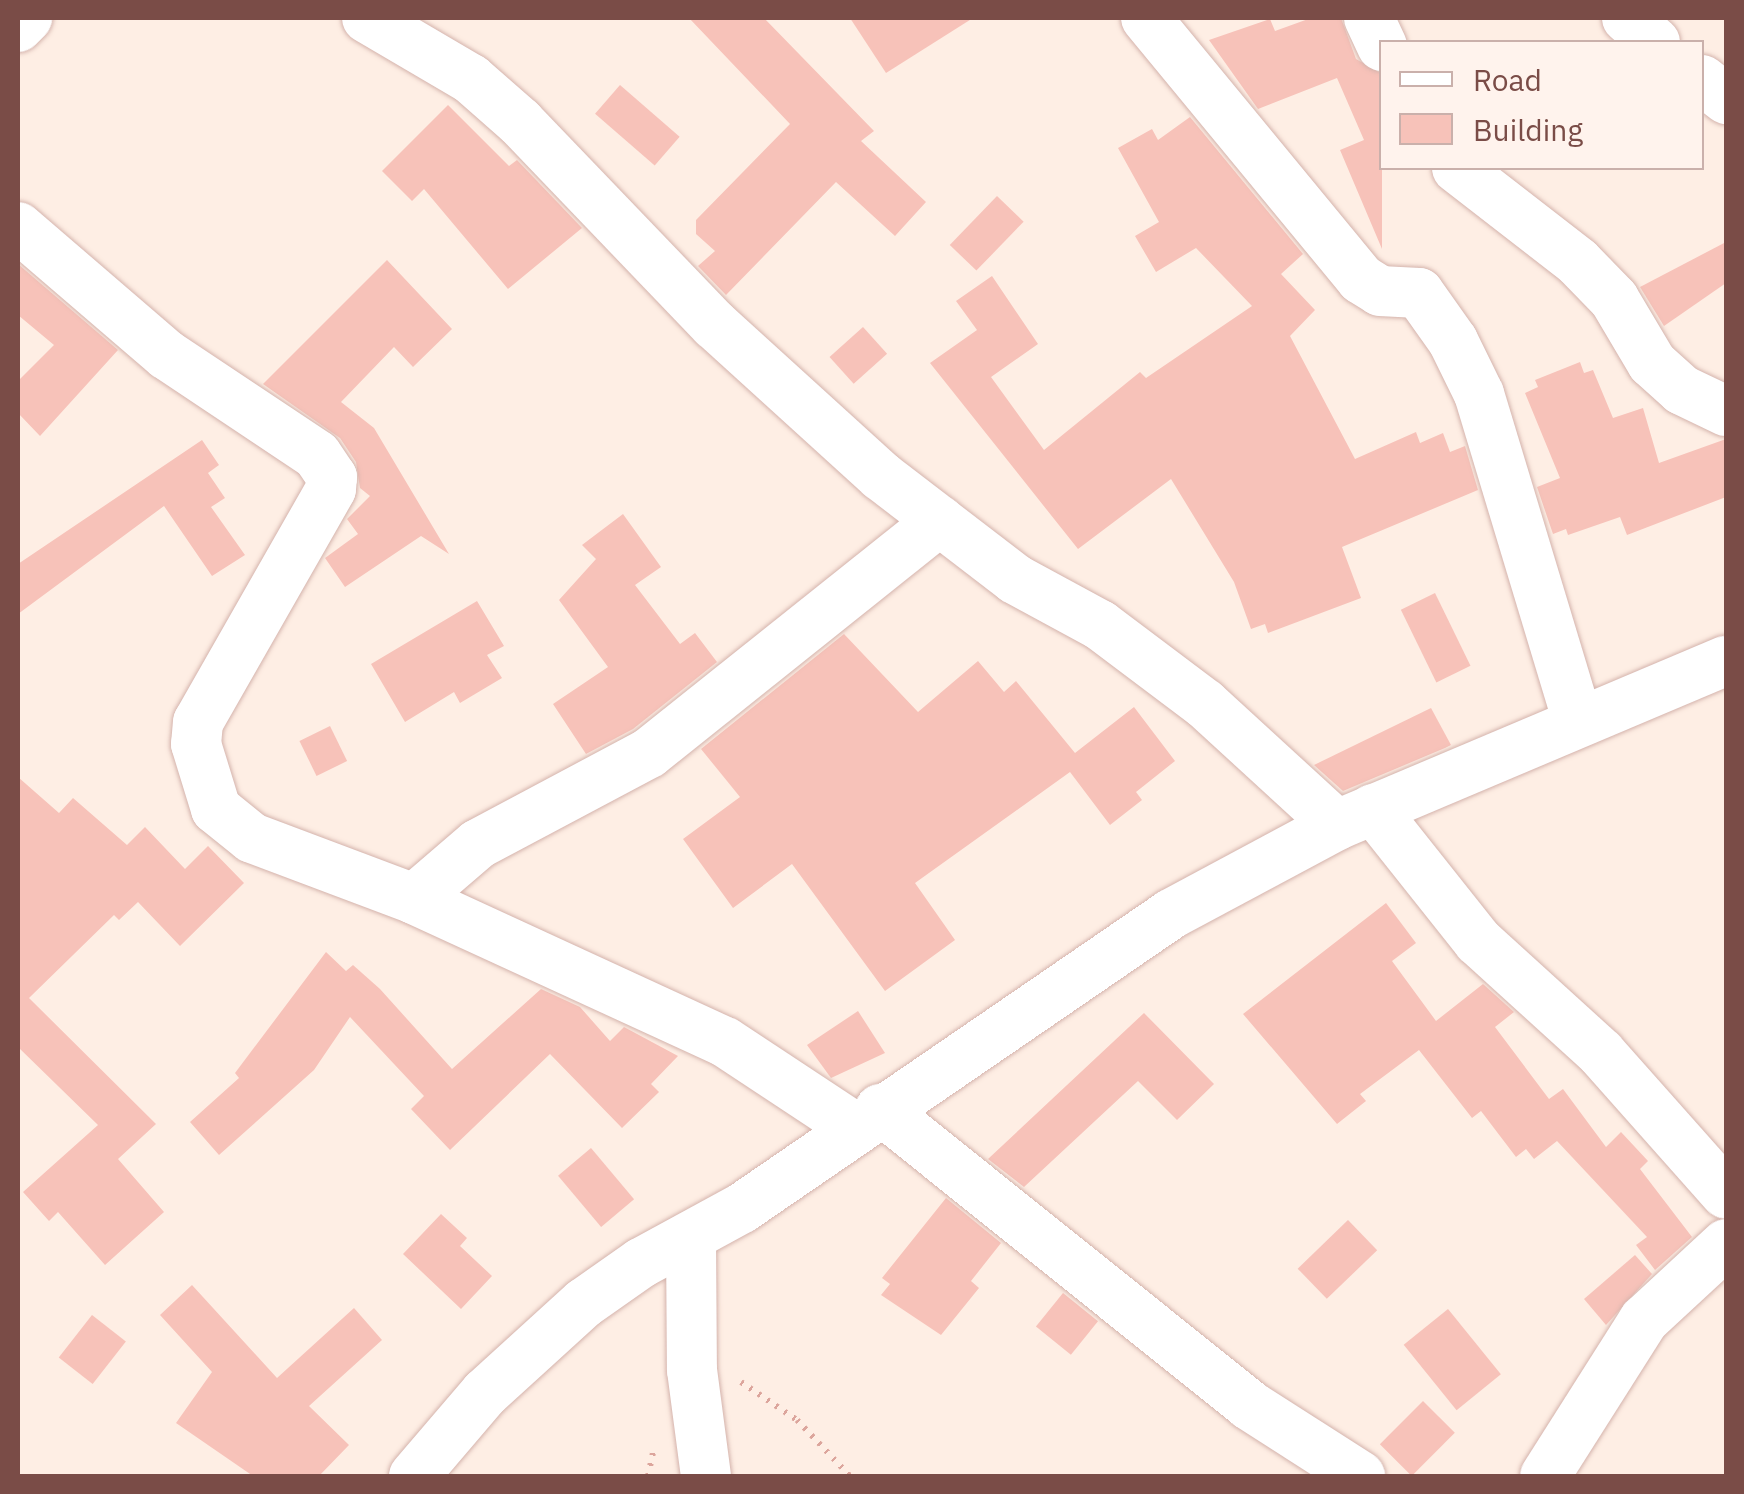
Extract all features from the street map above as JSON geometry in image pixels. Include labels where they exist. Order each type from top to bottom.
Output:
[{"type":"street","points":[[18,26],[27,18]]},
{"type":"street","points":[[367,18],[495,100],[716,324],[940,520],[1015,579],[1100,625],[1355,817],[1478,941],[1589,1040],[1726,1194]]},
{"type":"street","points":[[1148,18],[1189,18]]},
{"type":"street","points":[[1148,18],[1362,279],[1380,291],[1419,292],[1454,341],[1478,394],[1578,722]]},
{"type":"street","points":[[1627,18],[1653,40]]},
{"type":"street","points":[[1704,82],[1726,99]]},
{"type":"street","points":[[1460,170],[1578,262],[1614,299],[1652,363],[1682,390],[1726,411]]},
{"type":"street","points":[[18,227],[167,356],[327,464],[331,490],[206,700],[196,744],[206,787],[231,826],[414,898],[725,1042],[867,1118],[1249,1405],[1360,1476]]},
{"type":"street","points":[[414,898],[478,844],[650,754],[940,520]]},
{"type":"street","points":[[414,1476],[485,1394],[584,1303],[691,1238],[1171,914],[1355,817],[1726,661]]},
{"type":"street","points":[[691,1238],[692,1370],[706,1476]]},
{"type":"street","points":[[1545,1476],[1644,1320],[1726,1244]]},
{"type":"path","points":[[692,1370],[736,1379],[797,1420],[850,1476]]},
{"type":"building","points":[[689,18],[764,18],[874,131],[861,141],[926,202],[895,236],[836,182],[726,295],[698,266],[715,251],[696,234],[696,220],[790,124]]},
{"type":"building","points":[[850,18],[973,18],[886,73]]},
{"type":"building","points":[[1311,18],[1341,18],[1356,59],[1379,72],[1382,249],[1340,150],[1364,140],[1337,78],[1258,109],[1209,40],[1270,19],[1275,31]]},
{"type":"building","points":[[620,85],[680,137],[655,166],[595,114]]},
{"type":"building","points":[[448,105],[509,166],[517,160],[582,228],[508,289],[424,189],[412,201],[382,171]]},
{"type":"building","points":[[1190,117],[1303,254],[1281,274],[1315,310],[1290,336],[1355,459],[1416,432],[1420,443],[1443,433],[1450,452],[1465,446],[1478,490],[1342,547],[1361,598],[1268,633],[1265,624],[1251,629],[1234,582],[1171,479],[1078,549],[930,363],[977,330],[956,301],[992,276],[1038,344],[991,377],[1044,450],[1140,372],[1146,378],[1252,306],[1196,248],[1156,272],[1135,236],[1159,222],[1118,148],[1152,129],[1158,140]]},
{"type":"building","points":[[997,196],[1024,222],[976,271],[950,245]]},
{"type":"building","points":[[1726,242],[1726,283],[1664,326],[1640,287]]},
{"type":"building","points":[[387,260],[452,329],[413,367],[394,347],[341,402],[374,428],[449,554],[421,536],[345,587],[325,558],[358,534],[347,519],[370,496],[360,488],[356,462],[340,438],[263,384]]},
{"type":"building","points":[[18,264],[118,350],[40,436],[18,413],[18,381],[54,345],[18,315]]},
{"type":"building","points":[[863,327],[887,354],[854,384],[830,357]]},
{"type":"building","points":[[1580,362],[1584,373],[1593,370],[1613,418],[1643,408],[1659,463],[1726,439],[1726,497],[1627,535],[1620,517],[1568,535],[1566,529],[1553,534],[1537,487],[1560,478],[1525,393],[1538,387],[1535,380]]},
{"type":"building","points":[[202,440],[219,465],[208,473],[225,498],[211,507],[245,555],[212,576],[164,506],[18,614],[18,564]]},
{"type":"building","points":[[623,514],[661,567],[635,585],[680,644],[695,633],[717,662],[633,729],[586,754],[553,704],[608,667],[559,600],[596,559],[582,545]]},
{"type":"building","points":[[1435,593],[1471,666],[1436,682],[1401,610]]},
{"type":"building","points":[[477,601],[504,646],[487,655],[502,678],[460,703],[454,692],[405,722],[371,664]]},
{"type":"building","points":[[844,634],[918,712],[978,661],[1004,692],[1016,681],[1075,753],[1134,707],[1175,761],[1136,792],[1142,800],[1110,825],[1070,772],[915,883],[955,940],[885,991],[792,864],[733,908],[683,839],[740,797],[701,749]]},
{"type":"building","points":[[1431,708],[1451,745],[1445,748],[1343,791],[1314,765]]},
{"type":"building","points":[[330,726],[347,761],[317,776],[299,741]]},
{"type":"building","points":[[18,777],[59,813],[73,798],[127,845],[145,827],[185,869],[208,846],[244,883],[180,946],[138,902],[119,920],[114,915],[29,998],[156,1124],[118,1159],[164,1212],[105,1265],[58,1212],[49,1221],[23,1192],[98,1125],[18,1047]]},
{"type":"building","points":[[1386,903],[1416,943],[1392,961],[1436,1021],[1483,984],[1514,1012],[1495,1027],[1549,1099],[1563,1089],[1606,1147],[1621,1132],[1648,1161],[1640,1169],[1692,1237],[1655,1270],[1636,1245],[1647,1237],[1557,1141],[1534,1159],[1526,1149],[1516,1157],[1481,1111],[1472,1118],[1419,1050],[1360,1094],[1366,1101],[1337,1124],[1243,1014]]},
{"type":"building","points":[[326,952],[346,971],[353,965],[380,989],[452,1069],[541,989],[580,1007],[610,1041],[624,1027],[678,1056],[651,1084],[659,1092],[622,1128],[550,1054],[450,1150],[411,1109],[424,1096],[350,1017],[314,1070],[219,1155],[190,1122],[239,1078],[235,1073]]},
{"type":"building","points":[[858,1011],[885,1053],[831,1078],[807,1045]]},
{"type":"building","points":[[1144,1013],[1214,1084],[1177,1120],[1138,1081],[1024,1187],[988,1159]]},
{"type":"building","points":[[591,1148],[634,1199],[601,1227],[558,1176]]},
{"type":"building","points":[[946,1198],[1001,1243],[971,1281],[979,1288],[941,1335],[881,1295],[890,1284],[882,1278]]},
{"type":"building","points":[[441,1214],[467,1238],[460,1246],[492,1276],[461,1309],[403,1254]]},
{"type":"building","points":[[1348,1220],[1377,1250],[1327,1299],[1298,1269]]},
{"type":"building","points":[[1635,1255],[1652,1274],[1606,1325],[1584,1299]]},
{"type":"building","points":[[192,1285],[277,1378],[354,1308],[382,1340],[309,1406],[349,1445],[319,1476],[253,1476],[176,1423],[212,1372],[160,1315]]},
{"type":"building","points":[[1063,1293],[1098,1321],[1071,1355],[1036,1326]]},
{"type":"building","points":[[1448,1309],[1501,1374],[1457,1410],[1404,1345]]},
{"type":"building","points":[[92,1315],[126,1341],[93,1384],[59,1358]]},
{"type":"building","points":[[1423,1401],[1455,1433],[1412,1476],[1380,1444]]}]
